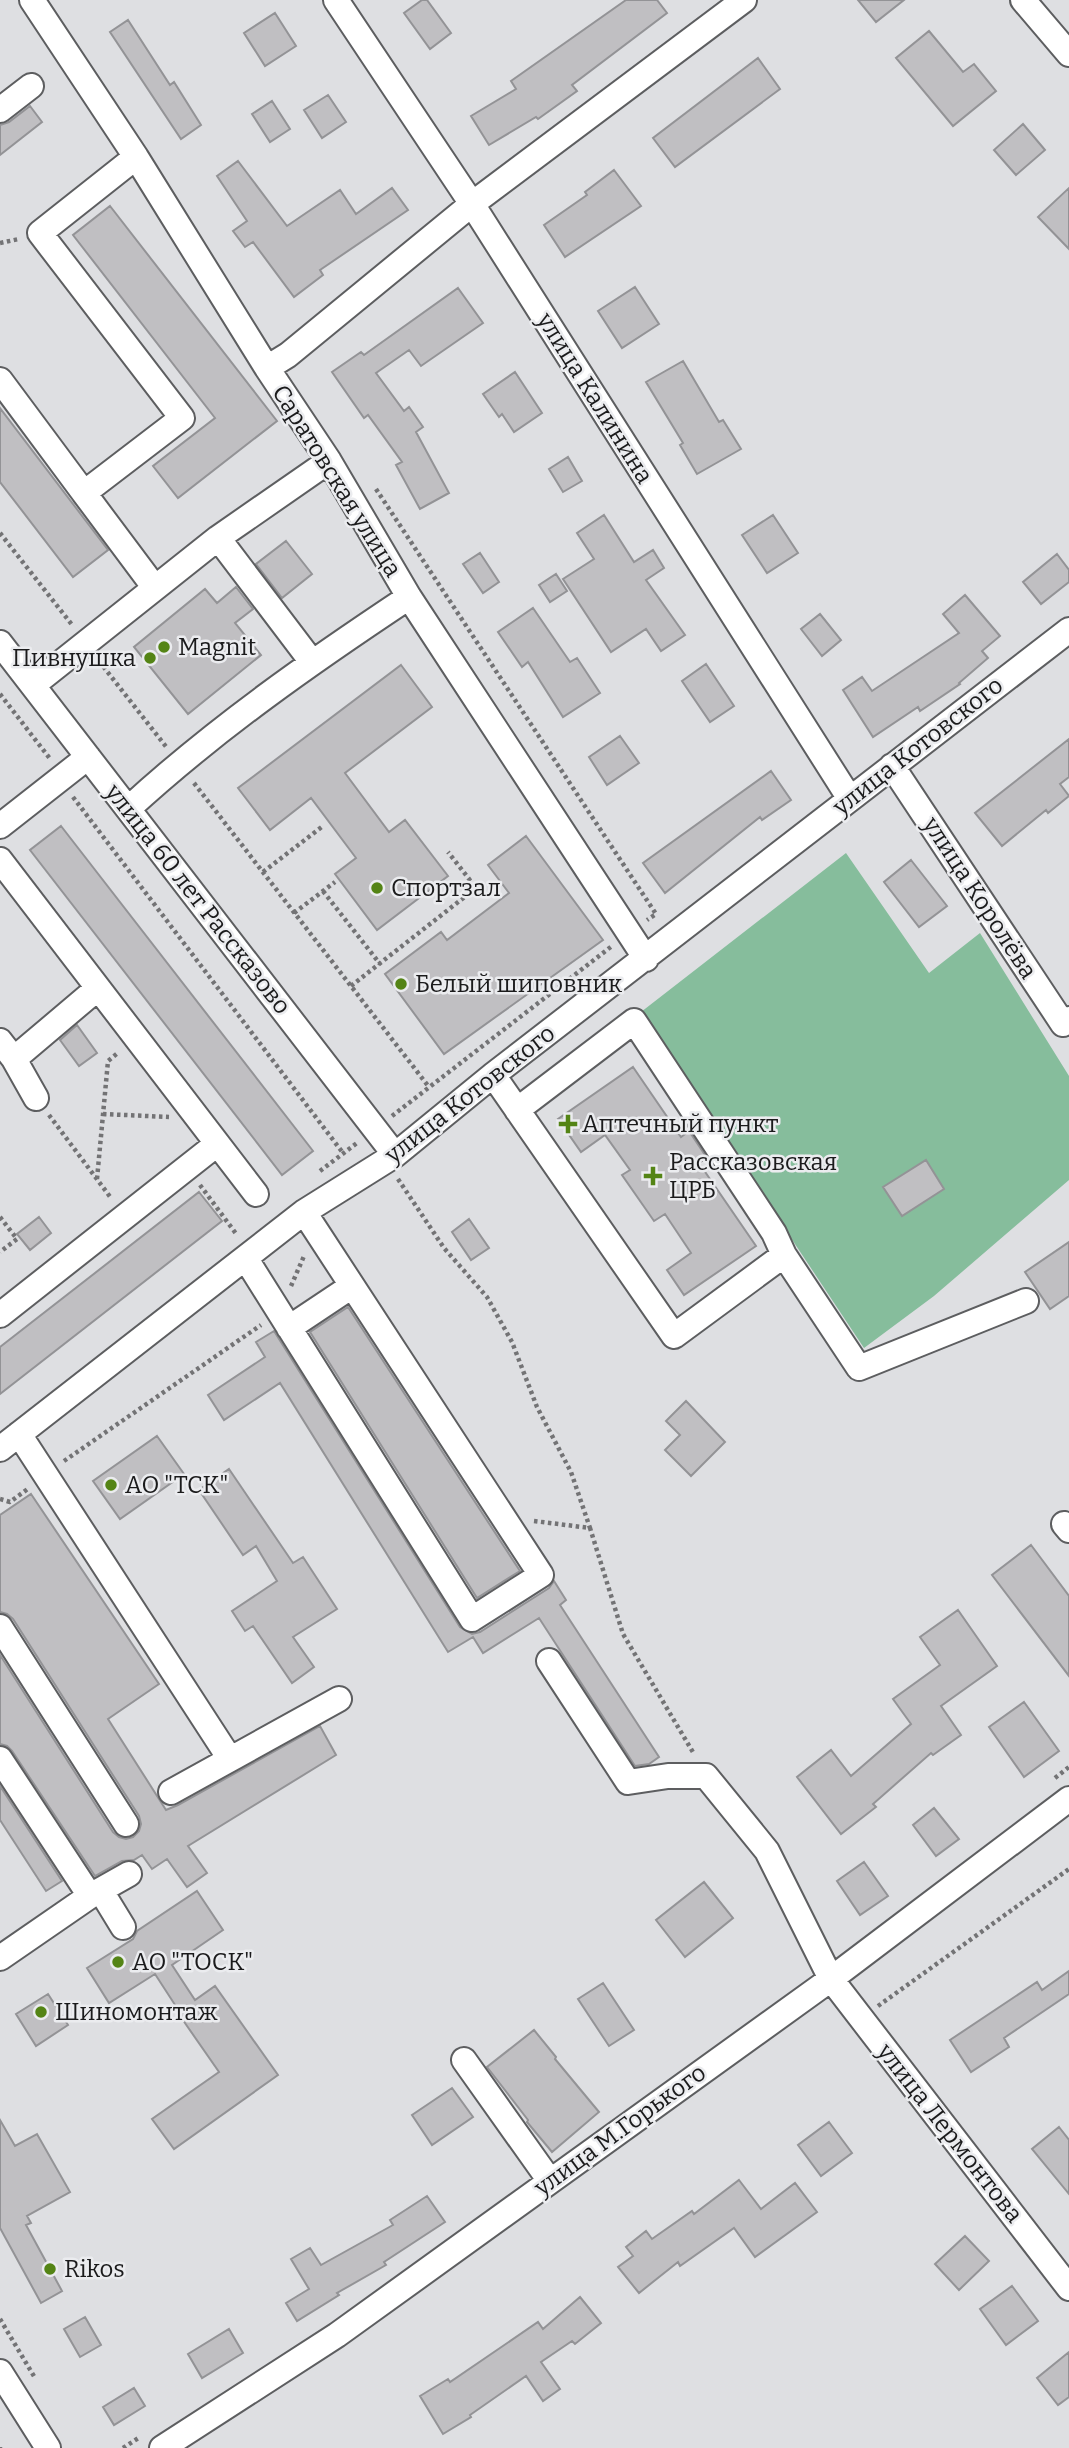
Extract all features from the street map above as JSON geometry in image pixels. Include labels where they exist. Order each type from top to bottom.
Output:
[{"type":"street","name":"Саратовская улица","points":[[32,0],[136,157],[328,461],[409,597],[646,958]]},
{"type":"street","name":"улица Калинина","points":[[336,0],[472,204],[850,799]]},
{"type":"street","points":[[267,368],[288,355],[472,204],[744,0]]},
{"type":"street","points":[[1023,0],[1069,54]]},
{"type":"street","points":[[0,110],[31,86]]},
{"type":"street","points":[[84,493],[182,418],[40,233],[136,157]]},
{"type":"street","points":[[0,380],[155,587]]},
{"type":"street","points":[[33,685],[218,538],[328,461]]},
{"type":"street","points":[[218,538],[312,662]]},
{"type":"street","points":[[128,808],[178,763],[312,662],[409,597]]},
{"type":"street","name":"улица Котовского","points":[[10,1442],[304,1212],[390,1158],[493,1075],[1069,630]]},
{"type":"street","name":"улица 60 лет Рассказово","points":[[0,643],[128,808],[390,1158]]},
{"type":"street","points":[[0,826],[88,757]]},
{"type":"street","name":"улица Королёва","points":[[892,766],[1063,1024],[1069,1019]]},
{"type":"street","points":[[0,860],[256,1194]]},
{"type":"street","points":[[36,1098],[7,1050],[98,988]]},
{"type":"street","points":[[517,1110],[634,1021],[774,1233],[784,1255],[859,1368],[1026,1301]]},
{"type":"street","points":[[493,1075],[674,1336],[784,1255]]},
{"type":"street","points":[[0,1315],[217,1143]]},
{"type":"street","points":[[246,1259],[471,1619],[541,1575],[304,1212]]},
{"type":"street","points":[[289,1328],[352,1286]]},
{"type":"street","points":[[10,1442],[230,1759]]},
{"type":"street","points":[[0,1627],[126,1824]]},
{"type":"street","points":[[549,1661],[628,1782],[668,1776],[706,1776]]},
{"type":"street","points":[[171,1792],[339,1699]]},
{"type":"street","points":[[0,1759],[96,1894],[123,1927]]},
{"type":"street","name":"улица Лермонтова","points":[[706,1776],[767,1852],[831,1979],[1069,2288]]},
{"type":"street","name":"улица М.Горького","points":[[162,2448],[337,2335],[831,1979],[1069,1799]]},
{"type":"street","points":[[0,1958],[130,1874]]},
{"type":"street","points":[[464,2060],[551,2181]]},
{"type":"street","points":[[0,2372],[48,2448]]},
{"type":"path","points":[[0,533],[429,1087]]},
{"type":"path","points":[[0,694],[64,776],[68,790],[343,1153]]},
{"type":"path","points":[[263,872],[323,826]]},
{"type":"path","points":[[351,986],[476,888],[448,852]]},
{"type":"path","points":[[294,913],[335,882]]},
{"type":"path","points":[[323,891],[380,964]]},
{"type":"path","points":[[97,1179],[108,1061],[137,1038]]},
{"type":"path","points":[[36,1098],[125,1216]]},
{"type":"path","points":[[103,1114],[198,1119]]},
{"type":"path","points":[[390,1158],[444,1248],[487,1297],[512,1342],[537,1407],[571,1472],[623,1634],[706,1776]]},
{"type":"path","points":[[187,1167],[237,1235]]},
{"type":"path","points":[[0,1217],[16,1239],[0,1252]]},
{"type":"path","points":[[503,1516],[590,1528]]},
{"type":"path","points":[[874,2008],[1069,1869]]},
{"type":"green space","points":[[846,853],[929,973],[980,933],[1069,1076],[1069,1180],[934,1296],[864,1348],[641,1012]]},
{"type":"building","points":[[422,0],[427,0],[451,33],[430,49],[404,13]]},
{"type":"building","points":[[626,0],[657,0],[667,13],[572,85],[577,91],[538,119],[536,117],[489,145],[471,116],[516,89],[511,81]]},
{"type":"building","points":[[858,0],[904,0],[876,22]]},
{"type":"building","points":[[275,13],[296,46],[265,66],[244,33]]},
{"type":"building","points":[[128,20],[170,85],[174,82],[201,125],[181,139],[110,32]]},
{"type":"building","points":[[929,31],[963,72],[974,64],[996,91],[953,126],[896,58]]},
{"type":"building","points":[[758,58],[780,89],[675,167],[653,138]]},
{"type":"building","points":[[328,95],[346,122],[322,138],[304,110]]},
{"type":"building","points":[[272,101],[290,129],[270,142],[252,114]]},
{"type":"building","points":[[30,106],[42,122],[0,155],[0,125],[9,122]]},
{"type":"building","points":[[1023,124],[1045,150],[1016,175],[994,150]]},
{"type":"building","points":[[238,161],[287,226],[340,190],[356,214],[392,188],[408,210],[320,270],[323,275],[294,297],[253,242],[245,247],[233,231],[247,221],[217,176]]},
{"type":"building","points":[[614,170],[641,206],[565,257],[544,225],[587,195],[585,192]]},
{"type":"building","points":[[1069,188],[1069,249],[1038,217]]},
{"type":"building","points":[[110,206],[277,421],[178,498],[153,466],[215,418],[73,235]]},
{"type":"building","points":[[635,287],[659,324],[622,348],[598,311]]},
{"type":"building","points":[[458,288],[483,323],[421,366],[409,350],[376,373],[404,411],[409,407],[423,427],[416,432],[449,493],[420,509],[396,465],[402,462],[368,415],[364,418],[332,372],[361,352],[364,355]]},
{"type":"building","points":[[683,361],[719,422],[723,420],[741,449],[697,474],[680,445],[683,443],[646,382]]},
{"type":"building","points":[[515,372],[542,413],[514,432],[502,414],[499,417],[483,394]]},
{"type":"building","points":[[0,408],[108,550],[73,577],[0,482]]},
{"type":"building","points":[[568,457],[582,481],[563,492],[549,469]]},
{"type":"building","points":[[604,515],[634,562],[653,550],[664,568],[646,580],[685,635],[661,651],[646,629],[611,652],[563,579],[594,559],[577,533]]},
{"type":"building","points":[[773,515],[798,553],[767,573],[742,535]]},
{"type":"building","points":[[286,541],[312,574],[282,598],[256,564]]},
{"type":"building","points":[[480,553],[499,582],[483,593],[463,564]]},
{"type":"building","points":[[1057,554],[1069,570],[1069,582],[1041,604],[1023,582]]},
{"type":"building","points":[[556,574],[567,591],[550,602],[539,585]]},
{"type":"building","points":[[236,587],[253,609],[235,623],[261,655],[188,714],[134,647],[205,589],[217,603]]},
{"type":"building","points":[[965,595],[1000,636],[982,651],[988,658],[960,684],[920,711],[918,707],[873,737],[843,690],[862,677],[872,691],[959,633],[943,614]]},
{"type":"building","points":[[533,608],[570,662],[577,658],[600,693],[563,717],[528,662],[522,667],[498,632]]},
{"type":"building","points":[[820,614],[841,640],[822,656],[801,629]]},
{"type":"building","points":[[706,664],[734,706],[710,722],[682,681]]},
{"type":"building","points":[[401,665],[432,707],[345,773],[389,832],[405,820],[448,876],[377,930],[335,874],[356,858],[311,798],[270,830],[238,788]]},
{"type":"building","points":[[620,736],[639,763],[607,785],[589,757]]},
{"type":"building","points":[[1069,739],[1069,777],[1060,784],[1069,796],[1048,813],[1046,810],[1002,846],[975,813]]},
{"type":"building","points":[[771,771],[791,800],[762,820],[760,817],[665,893],[643,863]]},
{"type":"building","points":[[61,826],[313,1151],[282,1175],[30,850]]},
{"type":"building","points":[[526,836],[603,940],[444,1054],[385,974],[441,932],[447,940],[509,893],[488,865]]},
{"type":"building","points":[[911,860],[947,906],[919,927],[884,882]]},
{"type":"building","points":[[77,1025],[97,1053],[79,1066],[60,1040]]},
{"type":"building","points":[[633,1067],[681,1137],[689,1131],[707,1158],[699,1163],[756,1246],[684,1295],[667,1270],[691,1253],[665,1214],[654,1221],[622,1175],[630,1170],[605,1135],[581,1152],[558,1119]]},
{"type":"building","points":[[926,1160],[944,1189],[902,1216],[883,1187]]},
{"type":"building","points":[[199,1192],[222,1221],[0,1394],[0,1347]]},
{"type":"building","points":[[39,1217],[51,1233],[30,1250],[17,1234]]},
{"type":"building","points":[[469,1219],[489,1248],[471,1260],[452,1232]]},
{"type":"building","points":[[1069,1242],[1069,1296],[1050,1309],[1025,1272]]},
{"type":"building","points":[[348,1307],[520,1571],[477,1598],[310,1332]]},
{"type":"building","points":[[274,1331],[460,1627],[472,1634],[480,1632],[549,1588],[554,1581],[566,1600],[560,1605],[659,1757],[649,1764],[635,1766],[539,1618],[483,1653],[473,1637],[448,1652],[280,1383],[224,1420],[208,1395],[265,1357],[256,1342]]},
{"type":"building","points":[[686,1401],[725,1442],[691,1476],[665,1450],[680,1435],[666,1421]]},
{"type":"building","points":[[157,1436],[184,1474],[120,1519],[93,1481]]},
{"type":"building","points":[[229,1469],[293,1563],[303,1557],[337,1609],[293,1637],[314,1667],[292,1683],[253,1626],[245,1631],[232,1611],[277,1581],[256,1546],[243,1555],[199,1490]]},
{"type":"building","points":[[31,1494],[159,1684],[108,1719],[166,1810],[320,1726],[336,1755],[188,1846],[207,1873],[187,1887],[167,1859],[152,1869],[142,1855],[134,1860],[122,1861],[95,1876],[12,1751],[0,1744],[0,1655],[113,1832],[126,1839],[139,1831],[139,1816],[13,1619],[0,1612],[0,1515]]},
{"type":"building","points":[[1031,1545],[1069,1596],[1069,1676],[992,1575]]},
{"type":"building","points":[[958,1610],[997,1666],[941,1706],[961,1735],[933,1755],[931,1753],[873,1804],[876,1807],[841,1834],[797,1777],[831,1750],[851,1776],[911,1724],[893,1699],[940,1665],[920,1637]]},
{"type":"building","points":[[1024,1702],[1059,1751],[1024,1777],[989,1727]]},
{"type":"building","points":[[0,1786],[62,1881],[46,1891],[0,1820]]},
{"type":"building","points":[[934,1808],[959,1839],[936,1856],[913,1825]]},
{"type":"building","points":[[864,1862],[888,1896],[860,1915],[837,1881]]},
{"type":"building","points":[[704,1882],[733,1918],[685,1957],[656,1920]]},
{"type":"building","points":[[197,1891],[223,1930],[172,1965],[195,2000],[215,1986],[278,2075],[174,2149],[152,2119],[219,2072],[155,1974],[109,2003],[87,1968],[133,1939],[137,1931]]},
{"type":"building","points":[[1069,1971],[1069,1994],[1004,2038],[1009,2047],[971,2072],[950,2040],[1037,1982],[1042,1990]]},
{"type":"building","points":[[603,1983],[634,2030],[609,2046],[578,1999]]},
{"type":"building","points":[[48,1994],[68,2025],[36,2046],[16,2014]]},
{"type":"building","points":[[534,2030],[599,2112],[552,2152],[487,2067]]},
{"type":"building","points":[[452,2088],[473,2117],[432,2145],[412,2115]]},
{"type":"building","points":[[0,2120],[15,2146],[37,2134],[70,2192],[27,2216],[31,2223],[26,2225],[62,2291],[41,2303],[0,2228]]},
{"type":"building","points":[[829,2122],[852,2153],[821,2176],[798,2145]]},
{"type":"building","points":[[1059,2127],[1069,2140],[1069,2194],[1032,2149]]},
{"type":"building","points":[[739,2180],[761,2209],[795,2183],[817,2212],[755,2257],[734,2228],[680,2266],[678,2262],[639,2293],[618,2267],[633,2256],[626,2247],[646,2231],[652,2239],[692,2211],[694,2214]]},
{"type":"building","points":[[427,2196],[445,2222],[384,2262],[386,2265],[337,2293],[339,2295],[297,2321],[286,2303],[309,2289],[291,2259],[310,2248],[321,2265],[393,2225],[390,2220]]},
{"type":"building","points":[[965,2236],[989,2261],[959,2290],[935,2264]]},
{"type":"building","points":[[1012,2286],[1038,2321],[1006,2345],[980,2309]]},
{"type":"building","points":[[580,2297],[601,2323],[575,2344],[572,2341],[541,2362],[560,2389],[543,2401],[526,2376],[470,2415],[471,2417],[443,2434],[420,2396],[448,2379],[450,2382],[538,2322],[543,2329]]},
{"type":"building","points":[[85,2317],[101,2345],[80,2357],[64,2329]]},
{"type":"building","points":[[229,2329],[243,2353],[202,2378],[188,2354]]},
{"type":"building","points":[[1069,2352],[1069,2397],[1058,2405],[1037,2378]]},
{"type":"building","points":[[134,2388],[145,2406],[114,2425],[103,2407]]},
{"type":"place","name":"Magnit","points":[[164,647]]},
{"type":"place","name":"Пивнушка","points":[[150,658]]},
{"type":"place","name":"Спортзал","points":[[377,888]]},
{"type":"place","name":"Белый шиповник","points":[[401,984]]},
{"type":"place","name":"Аптечный пункт","points":[[568,1124]]},
{"type":"place","name":"Рассказовская ЦРБ","points":[[653,1176]]},
{"type":"place","name":"АО \"ТСК\"","points":[[111,1485]]},
{"type":"place","name":"АО \"ТОСК\"","points":[[118,1962]]},
{"type":"place","name":"Шиномонтаж","points":[[41,2012]]},
{"type":"place","name":"Rikos","points":[[50,2269]]}]
